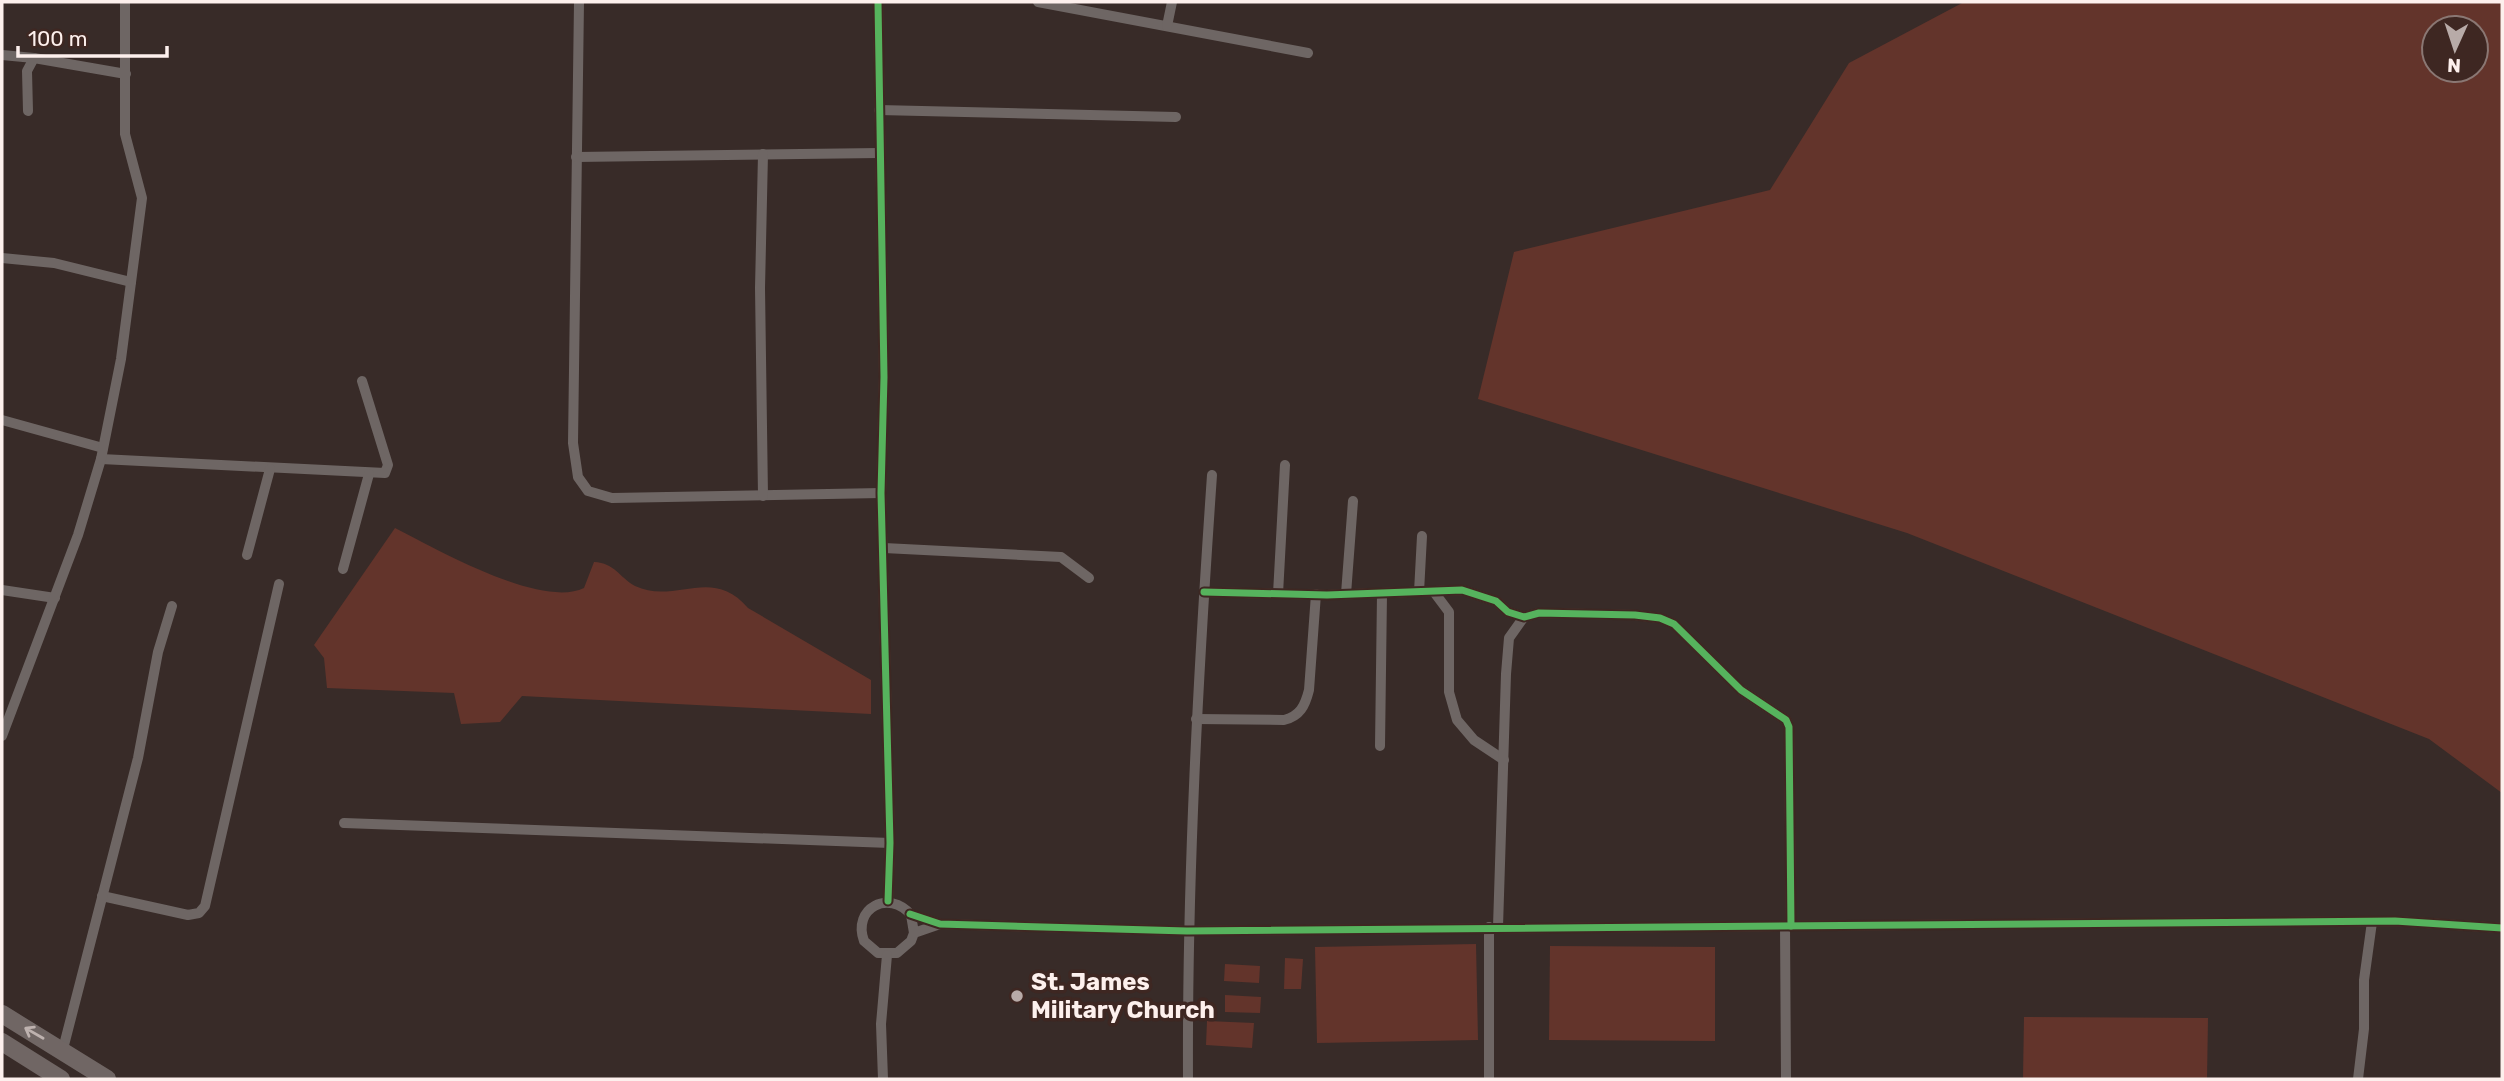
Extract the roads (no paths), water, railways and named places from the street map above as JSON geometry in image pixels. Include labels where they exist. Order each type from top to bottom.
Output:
[{"type":"main road","points":[[2,1014],[63,1049],[107,1079]]},
{"type":"main road","points":[[2,1042],[61,1079]]},
{"type":"street","points":[[2,736],[55,598],[102,454],[121,359],[142,198],[125,134],[125,2]]},
{"type":"street","points":[[579,2],[573,443],[578,477],[588,491],[612,498],[881,493]]},
{"type":"street","points":[[878,2],[884,377],[881,493],[890,843],[888,901]]},
{"type":"street","points":[[1038,2],[1308,53]]},
{"type":"street","points":[[1167,26],[1172,2]]},
{"type":"street","points":[[2,55],[126,74]]},
{"type":"street","points":[[28,111],[27,71],[34,58]]},
{"type":"street","points":[[879,110],[1177,117]]},
{"type":"street","points":[[576,157],[880,153]]},
{"type":"street","points":[[763,154],[760,288],[763,496]]},
{"type":"street","points":[[2,258],[54,263],[131,282]]},
{"type":"street","points":[[2,420],[102,454],[270,469],[385,473],[388,468],[362,381]]},
{"type":"street","points":[[1278,594],[1285,465]]},
{"type":"street","points":[[247,555],[270,469]]},
{"type":"street","points":[[344,569],[369,474]]},
{"type":"street","points":[[1188,1079],[1187,931],[1196,719],[1212,475]]},
{"type":"street","points":[[1346,594],[1353,501]]},
{"type":"street","points":[[1419,592],[1422,537]]},
{"type":"street","points":[[884,548],[1061,557],[1088,578]]},
{"type":"street","points":[[102,897],[188,915],[200,913],[205,906],[279,584]]},
{"type":"street","points":[[2,590],[55,598]]},
{"type":"street","points":[[1204,592],[1382,594],[1462,590],[1496,601],[1508,612],[1524,617],[1539,613],[1660,618],[1686,634],[1741,690],[1786,720],[1789,727],[1786,1079]]},
{"type":"street","points":[[1434,592],[1449,612],[1449,692],[1457,720],[1474,740],[1504,760]]},
{"type":"street","points":[[1196,719],[1295,718],[1306,704],[1309,690],[1317,594]]},
{"type":"street","points":[[1380,746],[1382,594]]},
{"type":"street","points":[[63,1049],[138,758],[158,652],[172,606]]},
{"type":"street","points":[[1489,1079],[1493,927],[1509,638],[1524,617]]},
{"type":"street","points":[[344,823],[890,843]]},
{"type":"street","points":[[910,914],[914,933],[905,949],[887,955],[870,948],[861,932],[861,923],[870,907],[888,901],[897,903],[910,914],[940,924],[1187,931],[2372,922],[2502,928]]},
{"type":"street","points":[[2358,1079],[2364,1029],[2364,980],[2372,922]]},
{"type":"street","points":[[914,933],[940,924]]},
{"type":"street","points":[[883,1079],[881,1024],[887,955]]},
{"type":"place","name":"St. James Military Church","points":[[1017,996]]}]
